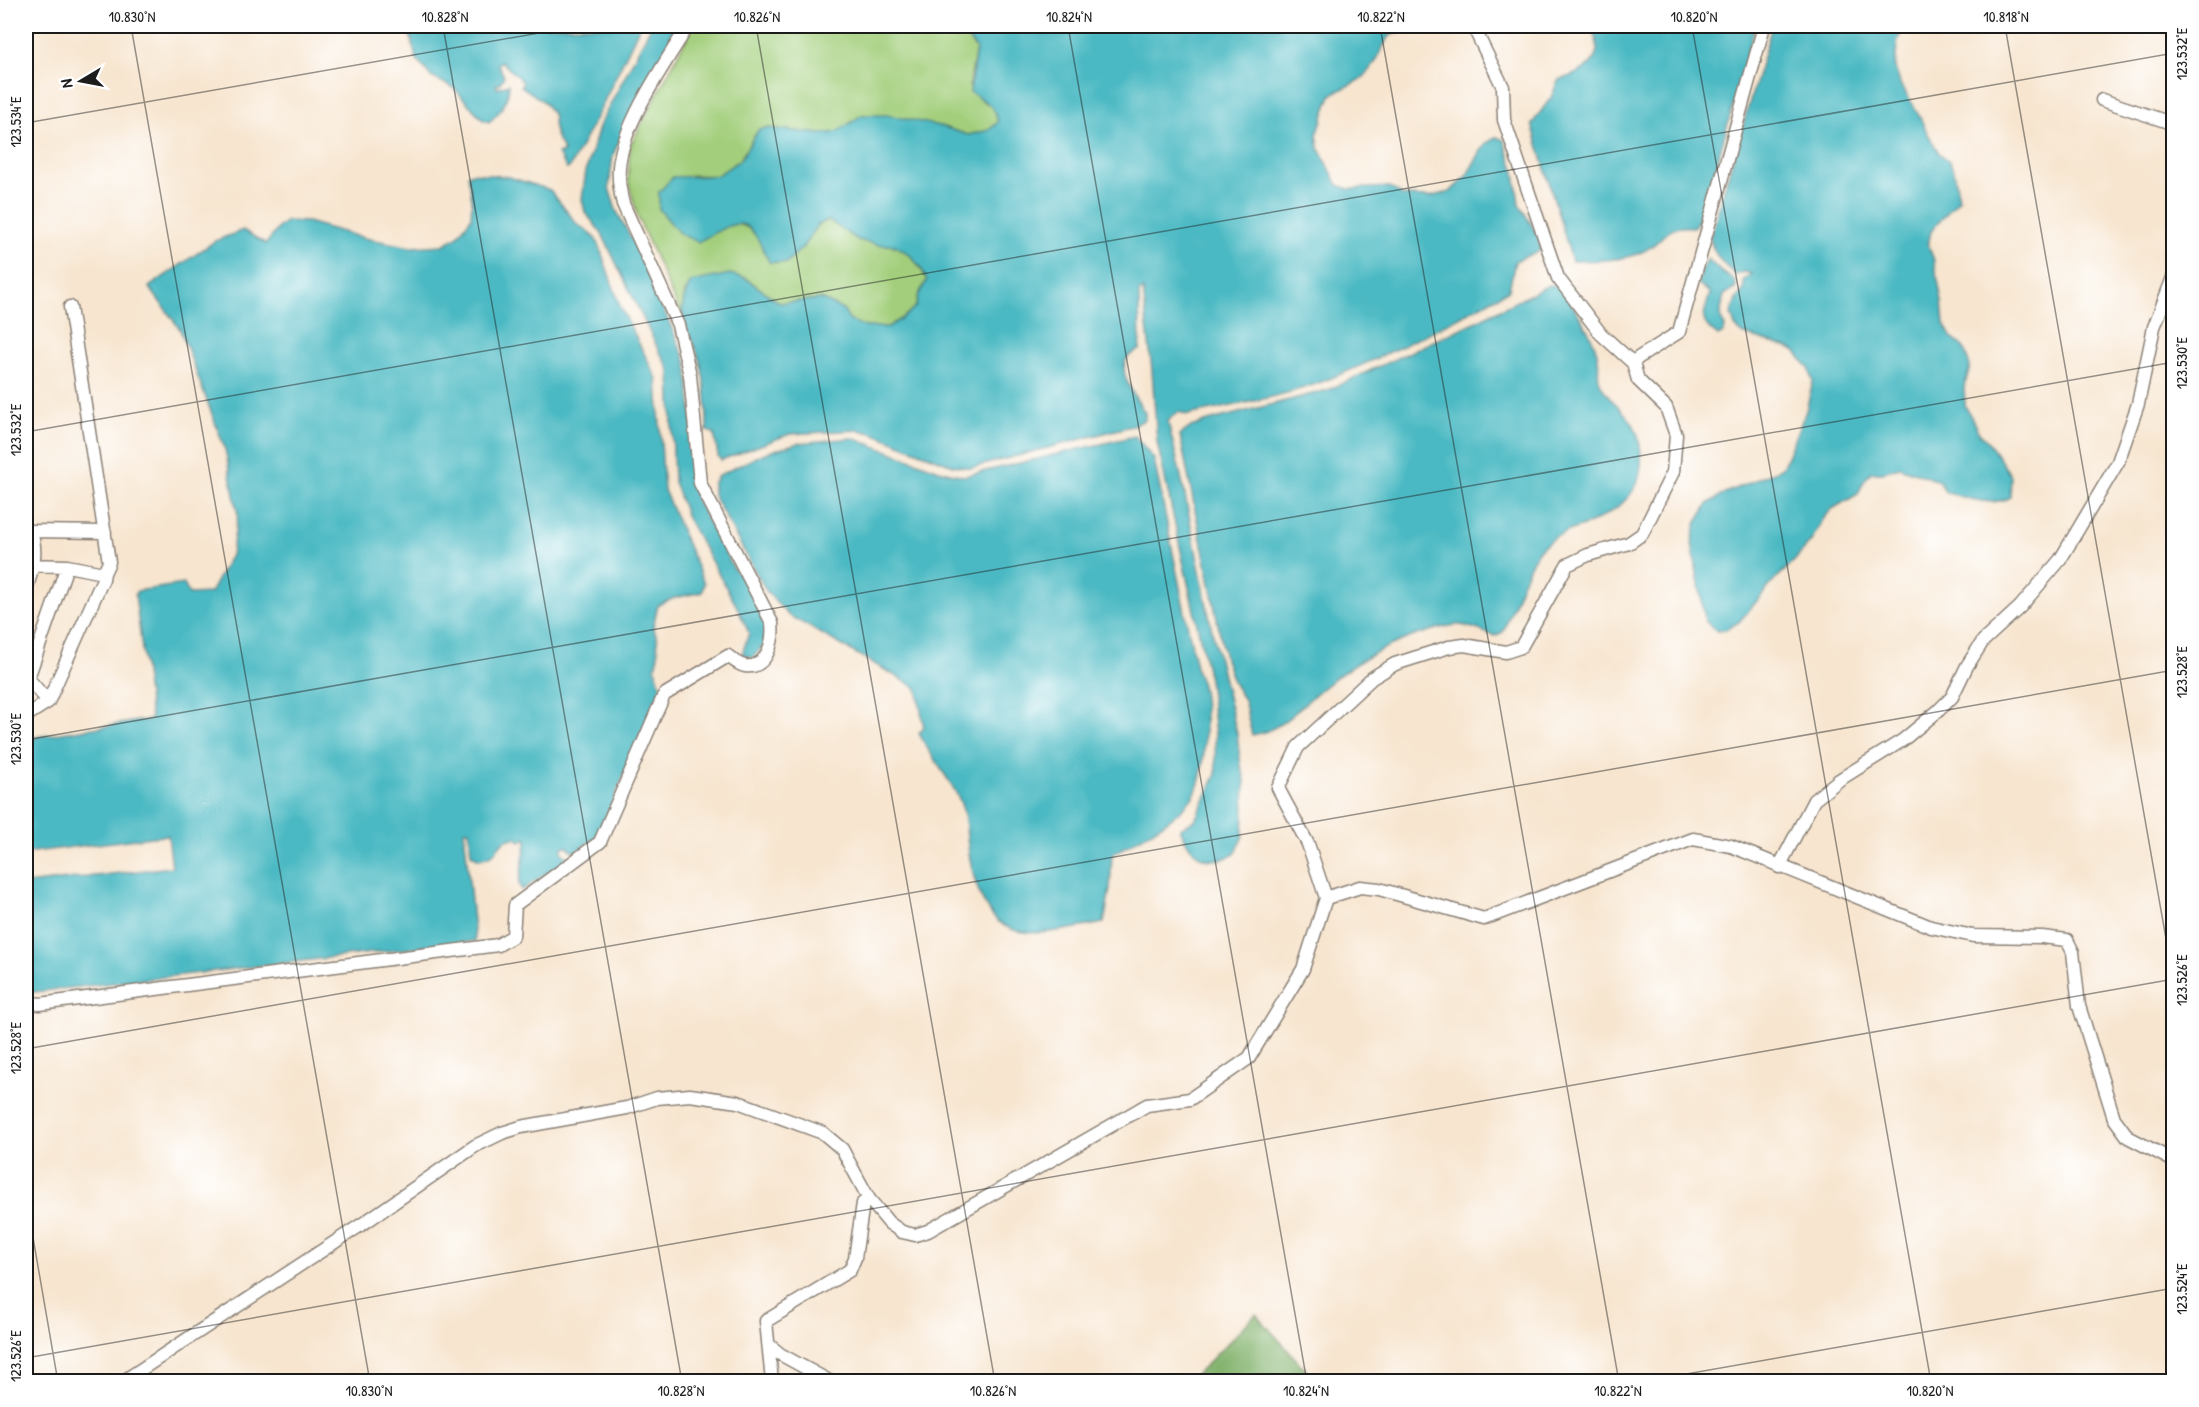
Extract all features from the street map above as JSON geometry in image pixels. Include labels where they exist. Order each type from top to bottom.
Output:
[{"type":"street","points":[[26,1002],[40,1004],[498,945],[513,936],[515,906],[600,842],[664,694],[728,656],[743,666],[754,666],[766,657],[774,637],[772,623],[700,483],[690,375],[678,325],[623,204],[619,185],[619,165],[624,144],[645,96],[688,26]]},
{"type":"street","points":[[122,1382],[367,1221],[476,1146],[502,1133],[538,1123],[627,1108],[657,1098],[690,1095],[738,1102],[823,1133],[842,1149],[869,1198],[889,1223],[902,1232],[915,1235],[947,1221],[1147,1105],[1190,1099],[1249,1058],[1303,969],[1326,898],[1308,844],[1278,788],[1298,747],[1372,678],[1395,664],[1449,647],[1464,645],[1506,652],[1521,647],[1567,565],[1588,555],[1629,543],[1642,534],[1673,472],[1676,435],[1666,407],[1638,380],[1633,363],[1601,334],[1558,278],[1504,120],[1503,87],[1473,26]]},
{"type":"street","points":[[1633,363],[1679,332],[1764,26]]},
{"type":"street","points":[[2102,99],[2174,124]]},
{"type":"street","points":[[1779,867],[1814,800],[1839,780],[1903,740],[1938,711],[1952,697],[1967,666],[1983,641],[2020,607],[2060,560],[2118,462],[2138,404],[2154,327],[2169,300],[2174,275]]},
{"type":"street","points":[[26,716],[48,702],[110,562],[70,307]]},
{"type":"street","points":[[28,531],[105,532]]},
{"type":"street","points":[[26,590],[35,543],[28,531]]},
{"type":"street","points":[[30,565],[67,566],[104,573]]},
{"type":"street","points":[[48,702],[26,678],[67,566]]},
{"type":"street","points":[[1326,898],[1360,887],[1379,889],[1484,919],[1693,838],[1731,846],[1930,927],[1973,936],[2042,937],[2067,940],[2073,952],[2079,1006],[2114,1118],[2128,1137],[2174,1161]]},
{"type":"street","points":[[772,1382],[766,1321],[850,1270],[855,1258],[863,1203],[869,1198]]},
{"type":"street","points":[[769,1345],[780,1354],[831,1382]]},
{"type":"green space","points":[[693,26],[928,26],[941,36],[967,38],[976,49],[969,86],[995,112],[998,122],[989,130],[968,135],[940,126],[821,134],[759,129],[740,160],[716,176],[691,175],[731,224],[742,225],[750,229],[762,245],[802,248],[818,225],[828,220],[876,244],[895,246],[905,251],[918,264],[927,280],[918,296],[916,306],[904,317],[888,327],[865,327],[849,320],[843,310],[821,299],[780,303],[745,278],[691,282],[685,292],[681,315],[638,218],[628,180],[630,146]]},
{"type":"green space","points":[[1256,1314],[1310,1375],[1305,1381],[1182,1381],[1194,1377]]},
{"type":"water","points":[[408,26],[640,26],[598,114],[567,169],[558,154],[564,152],[554,130],[554,116],[544,102],[521,86],[523,82],[501,61],[498,64],[504,76],[496,85],[497,88],[509,84],[507,96],[497,114],[489,122],[483,120],[454,88],[431,77],[416,58]]},
{"type":"water","points":[[651,26],[681,26],[637,100],[613,155],[609,188],[616,210],[637,249],[687,363],[697,466],[692,476],[694,496],[734,569],[748,583],[773,631],[752,658],[742,654],[749,633],[736,605],[687,518],[674,482],[670,370],[602,234],[585,212],[582,199],[586,171],[600,124]]},
{"type":"water","points":[[928,26],[1408,26],[1388,37],[1375,63],[1363,78],[1331,95],[1317,134],[1319,148],[1338,185],[1349,189],[1390,187],[1403,196],[1429,197],[1450,192],[1467,175],[1485,144],[1497,137],[1504,140],[1515,172],[1519,204],[1539,237],[1541,250],[1515,261],[1509,290],[1420,337],[1375,359],[1312,385],[1259,400],[1187,415],[1179,412],[1168,422],[1211,626],[1237,734],[1245,780],[1243,836],[1235,854],[1225,858],[1216,860],[1201,857],[1189,846],[1180,828],[1195,820],[1216,774],[1215,735],[1209,679],[1157,442],[1143,290],[1139,292],[1140,350],[1130,355],[1125,362],[1124,370],[1130,388],[1145,413],[1145,420],[1131,426],[971,468],[952,465],[859,430],[790,434],[721,460],[718,456],[714,433],[707,431],[703,373],[683,316],[685,295],[691,282],[730,274],[745,278],[780,303],[821,299],[843,310],[849,320],[865,327],[888,327],[916,306],[918,296],[927,280],[921,268],[909,254],[894,245],[879,245],[858,240],[828,220],[818,225],[802,248],[786,263],[769,262],[755,234],[741,224],[724,228],[698,242],[680,234],[659,209],[659,192],[673,177],[716,176],[740,160],[759,129],[821,134],[837,132],[862,115],[887,115],[940,126],[968,135],[989,130],[998,122],[994,110],[970,92],[976,48],[967,38],[941,36]]},
{"type":"water","points":[[1590,26],[1755,26],[1703,213],[1694,227],[1675,228],[1650,248],[1634,255],[1608,260],[1572,261],[1532,124],[1552,96],[1558,80],[1578,73],[1592,62],[1597,47]]},
{"type":"water","points":[[1772,26],[1903,26],[1897,44],[1895,68],[1901,86],[1939,153],[1949,161],[1954,171],[1959,199],[1931,231],[1928,245],[1934,260],[1944,324],[1952,338],[1963,347],[1970,366],[1964,388],[1965,405],[1979,433],[1989,443],[2011,476],[2010,497],[1987,502],[1946,493],[1939,481],[1899,467],[1883,472],[1871,472],[1858,494],[1832,509],[1824,518],[1811,541],[1739,622],[1725,630],[1717,631],[1705,620],[1692,543],[1696,524],[1708,504],[1725,493],[1783,466],[1806,411],[1813,382],[1809,368],[1796,352],[1742,334],[1735,326],[1731,314],[1733,307],[1744,290],[1744,280],[1752,274],[1744,272],[1736,275],[1731,271],[1716,254],[1710,237]]},
{"type":"water","points":[[472,173],[509,177],[550,190],[577,224],[593,235],[598,243],[620,306],[657,379],[664,490],[704,583],[702,592],[674,598],[658,605],[653,626],[657,638],[658,655],[655,668],[661,687],[596,837],[577,851],[573,852],[567,846],[562,847],[562,853],[567,859],[522,890],[519,884],[527,838],[520,841],[516,838],[507,840],[492,855],[479,859],[471,854],[469,830],[464,830],[475,941],[26,993],[26,884],[172,867],[168,835],[26,853],[26,742],[36,737],[151,719],[135,595],[137,591],[184,584],[189,594],[210,593],[231,555],[238,515],[225,449],[180,329],[149,287],[215,241],[243,230],[266,244],[279,227],[287,221],[307,222],[364,238],[411,247],[443,245],[457,237],[471,218],[472,200],[468,175]]},
{"type":"water","points":[[1708,259],[1721,272],[1735,281],[1736,288],[1724,295],[1720,316],[1725,327],[1723,333],[1718,336],[1707,326],[1704,318],[1710,293],[1698,284],[1702,269]]},
{"type":"water","points":[[1549,285],[1560,286],[1582,321],[1596,349],[1601,385],[1635,428],[1641,453],[1641,467],[1633,491],[1615,509],[1588,524],[1557,536],[1540,549],[1525,577],[1503,632],[1495,636],[1469,627],[1454,625],[1402,640],[1346,670],[1281,724],[1252,735],[1244,700],[1234,684],[1225,659],[1180,435],[1191,427],[1208,421],[1328,390]]},
{"type":"water","points":[[1135,436],[1154,459],[1203,693],[1205,731],[1201,776],[1191,800],[1182,809],[1159,827],[1112,854],[1110,889],[1104,923],[1033,933],[1015,930],[1000,923],[988,910],[978,889],[970,859],[961,804],[919,733],[924,728],[917,688],[788,615],[767,592],[713,495],[713,483],[719,475],[765,453],[798,443],[853,438],[942,471],[964,476]]}]
